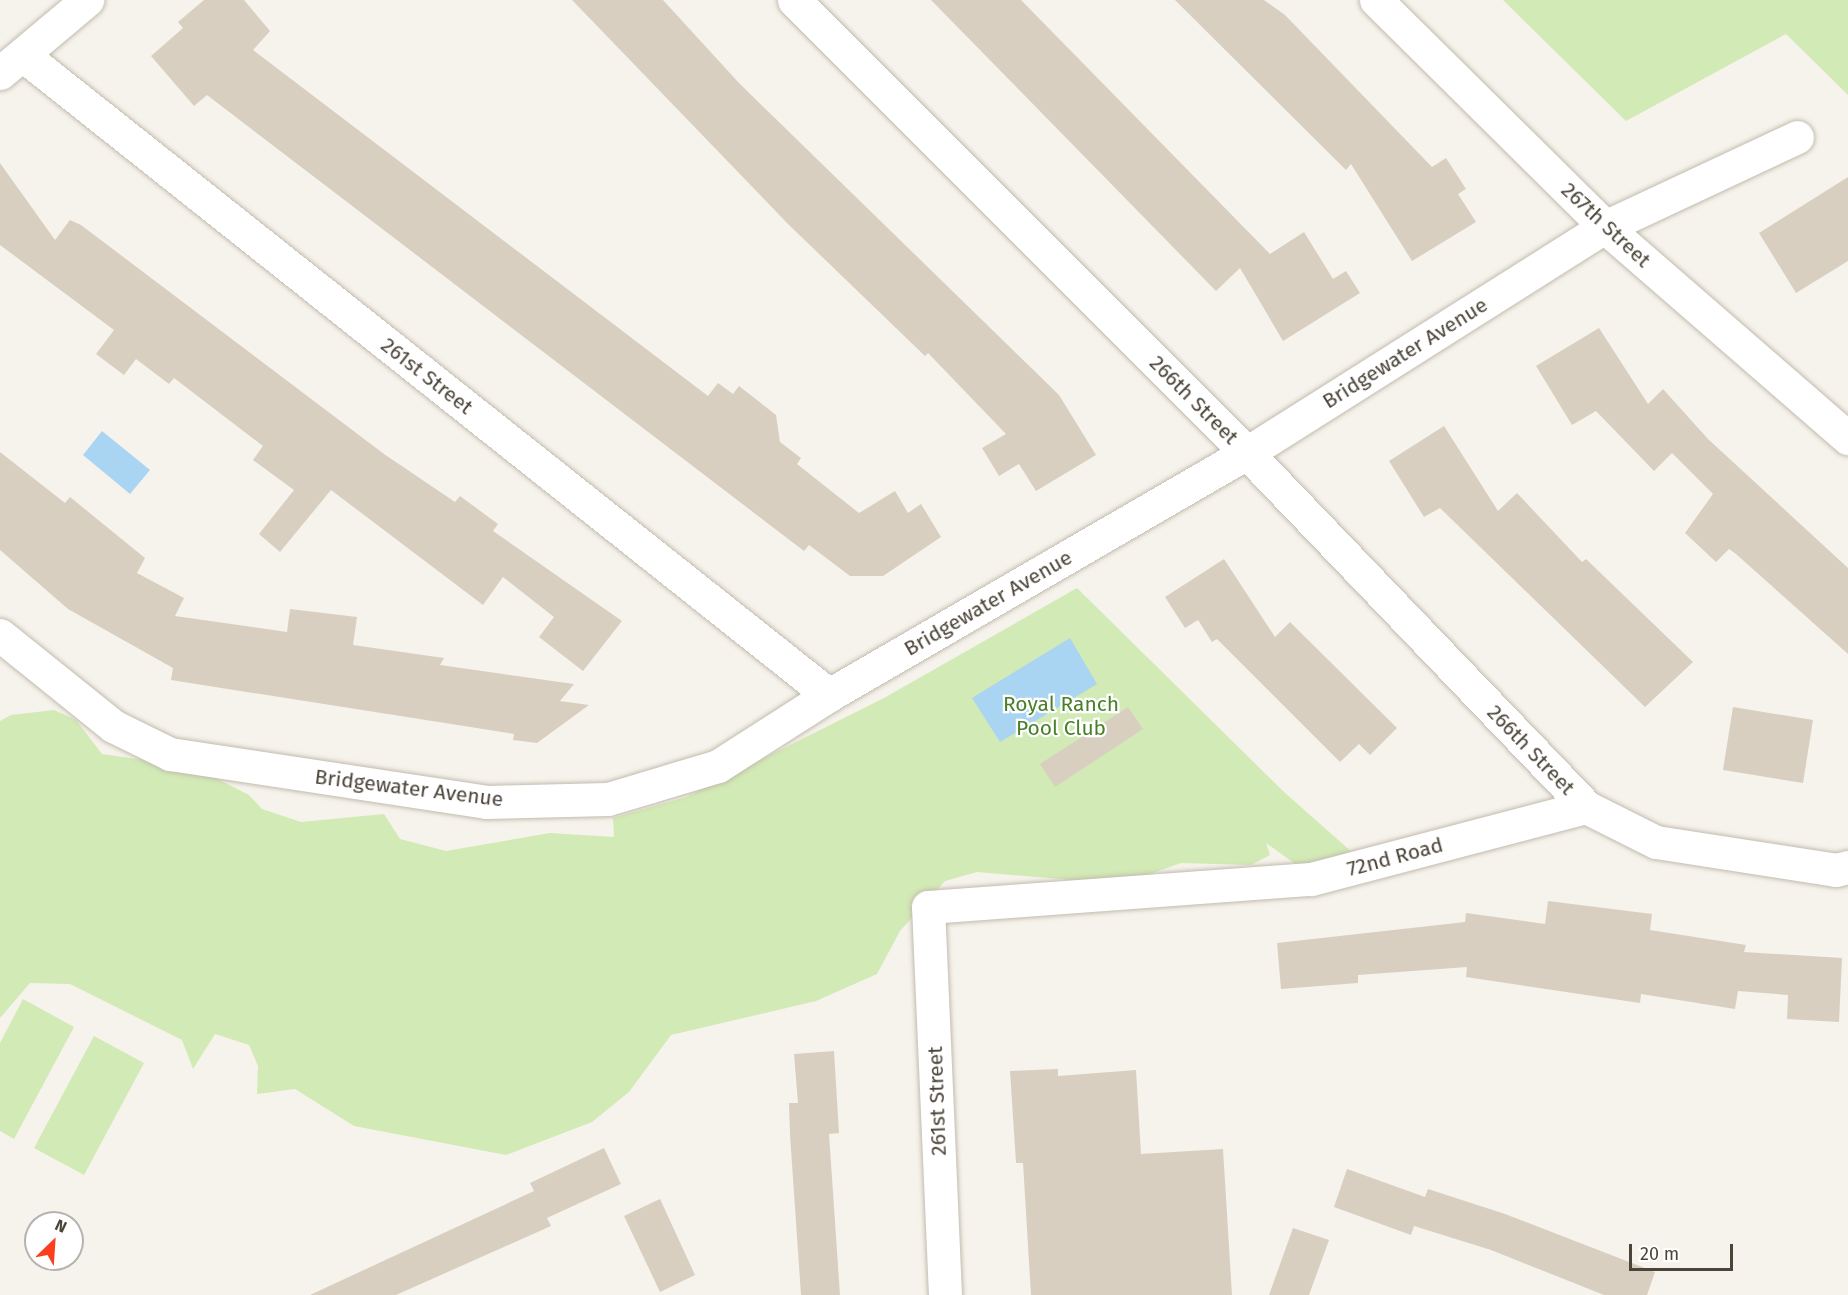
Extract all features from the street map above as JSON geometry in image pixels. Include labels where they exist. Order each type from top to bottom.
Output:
[{"type":"street","points":[[12,65],[87,0]]},
{"type":"street","name":"266th Street","points":[[794,0],[1247,453],[1586,807]]},
{"type":"street","name":"267th Street","points":[[1376,0],[1605,227],[1848,438]]},
{"type":"street","name":"261st Street","points":[[12,65],[829,694]]},
{"type":"street","name":"Bridgewater Avenue","points":[[0,635],[113,726],[170,754],[486,802],[608,799],[718,766],[829,694],[1247,453],[1605,227],[1797,137]]},
{"type":"street","points":[[1586,807],[1656,842],[1836,870],[1848,867]]},
{"type":"street","name":"72nd Road","points":[[928,907],[1311,879],[1586,807]]},
{"type":"street","name":"261st Street","points":[[928,907],[945,1295]]},
{"type":"green space","points":[[1503,0],[1848,0],[1848,95],[1786,34],[1626,121]]},
{"type":"green space","name":"Royal Ranch Pool Club","points":[[1077,588],[1284,792],[1363,862],[1312,876],[1266,843],[1270,855],[1251,865],[1181,863],[1122,884],[977,872],[945,881],[900,931],[877,974],[816,1001],[671,1035],[629,1092],[592,1122],[506,1155],[354,1126],[295,1089],[257,1094],[258,1066],[249,1045],[215,1034],[193,1069],[182,1040],[70,984],[30,983],[0,1018],[0,721],[11,715],[54,710],[76,720],[102,754],[194,767],[249,795],[262,809],[301,822],[384,814],[400,839],[446,851],[550,833],[614,837],[613,818],[686,797],[884,698]]},
{"type":"green space","points":[[23,999],[74,1027],[14,1139],[0,1131],[0,1043]]},
{"type":"green space","points":[[94,1036],[144,1063],[84,1175],[34,1148]]},
{"type":"water","points":[[102,431],[150,470],[130,494],[83,455]]},
{"type":"water","points":[[1070,638],[1097,684],[1000,742],[972,698]]},
{"type":"building","points":[[204,0],[244,0],[270,31],[253,50],[708,396],[718,383],[733,394],[739,386],[776,415],[780,442],[801,458],[797,464],[859,513],[895,491],[908,513],[921,504],[941,537],[883,576],[850,576],[809,545],[804,551],[207,95],[194,106],[151,56],[183,28],[178,22]]},
{"type":"building","points":[[572,0],[663,0],[739,83],[1059,395],[1096,455],[1036,491],[1019,464],[999,476],[982,448],[1006,434],[928,353],[925,356],[788,224]]},
{"type":"building","points":[[931,0],[1021,0],[1270,254],[1304,232],[1333,279],[1346,271],[1360,293],[1283,341],[1240,268],[1216,291]]},
{"type":"building","points":[[1175,0],[1264,0],[1285,15],[1432,167],[1446,158],[1466,189],[1458,194],[1476,222],[1412,261],[1351,164],[1346,170]]},
{"type":"building","points":[[0,163],[55,240],[70,220],[81,225],[384,454],[455,502],[460,496],[498,524],[493,531],[622,621],[583,671],[539,637],[554,617],[503,577],[483,605],[331,490],[280,552],[259,534],[294,490],[253,460],[263,446],[174,378],[169,384],[136,359],[124,375],[96,354],[114,330],[0,245]]},
{"type":"building","points":[[1848,177],[1848,261],[1796,293],[1759,233]]},
{"type":"building","points":[[1599,328],[1648,404],[1663,389],[1708,439],[1848,568],[1848,654],[1736,554],[1729,549],[1716,562],[1685,533],[1713,494],[1672,453],[1654,471],[1596,411],[1572,425],[1536,366]]},
{"type":"building","points":[[1444,426],[1498,511],[1517,493],[1582,562],[1586,559],[1693,662],[1645,707],[1440,508],[1424,517],[1389,461]]},
{"type":"building","points":[[0,452],[65,503],[70,497],[145,558],[137,573],[184,598],[175,616],[287,632],[290,609],[357,617],[353,645],[444,658],[440,665],[574,684],[560,701],[589,705],[537,743],[513,740],[514,734],[171,680],[173,668],[68,609],[0,550]]},
{"type":"building","points":[[1224,559],[1275,637],[1290,622],[1397,728],[1370,755],[1359,744],[1340,762],[1217,639],[1212,642],[1198,620],[1185,628],[1165,597]]},
{"type":"building","points":[[1128,707],[1143,729],[1055,787],[1040,764]]},
{"type":"building","points":[[1733,707],[1813,720],[1803,783],[1723,770]]},
{"type":"building","points":[[1548,901],[1652,914],[1650,930],[1746,945],[1744,952],[1842,958],[1839,1022],[1787,1019],[1788,995],[1738,991],[1735,1009],[1641,994],[1640,1003],[1466,977],[1467,967],[1358,975],[1358,983],[1281,989],[1277,943],[1465,922],[1466,913],[1545,924]]},
{"type":"building","points":[[834,1051],[839,1133],[829,1134],[840,1295],[801,1295],[789,1103],[798,1103],[794,1054]]},
{"type":"building","points":[[1058,1069],[1058,1076],[1136,1070],[1141,1154],[1223,1149],[1232,1295],[1031,1295],[1023,1163],[1016,1163],[1010,1071]]},
{"type":"building","points":[[604,1148],[621,1184],[547,1218],[551,1226],[396,1295],[310,1295],[534,1191],[530,1183]]},
{"type":"building","points":[[1347,1169],[1425,1197],[1428,1189],[1505,1214],[1655,1272],[1647,1295],[1604,1295],[1491,1250],[1414,1226],[1411,1235],[1334,1207]]},
{"type":"building","points":[[660,1199],[695,1275],[660,1292],[624,1216]]},
{"type":"building","points":[[1293,1228],[1329,1240],[1309,1295],[1269,1295]]}]
